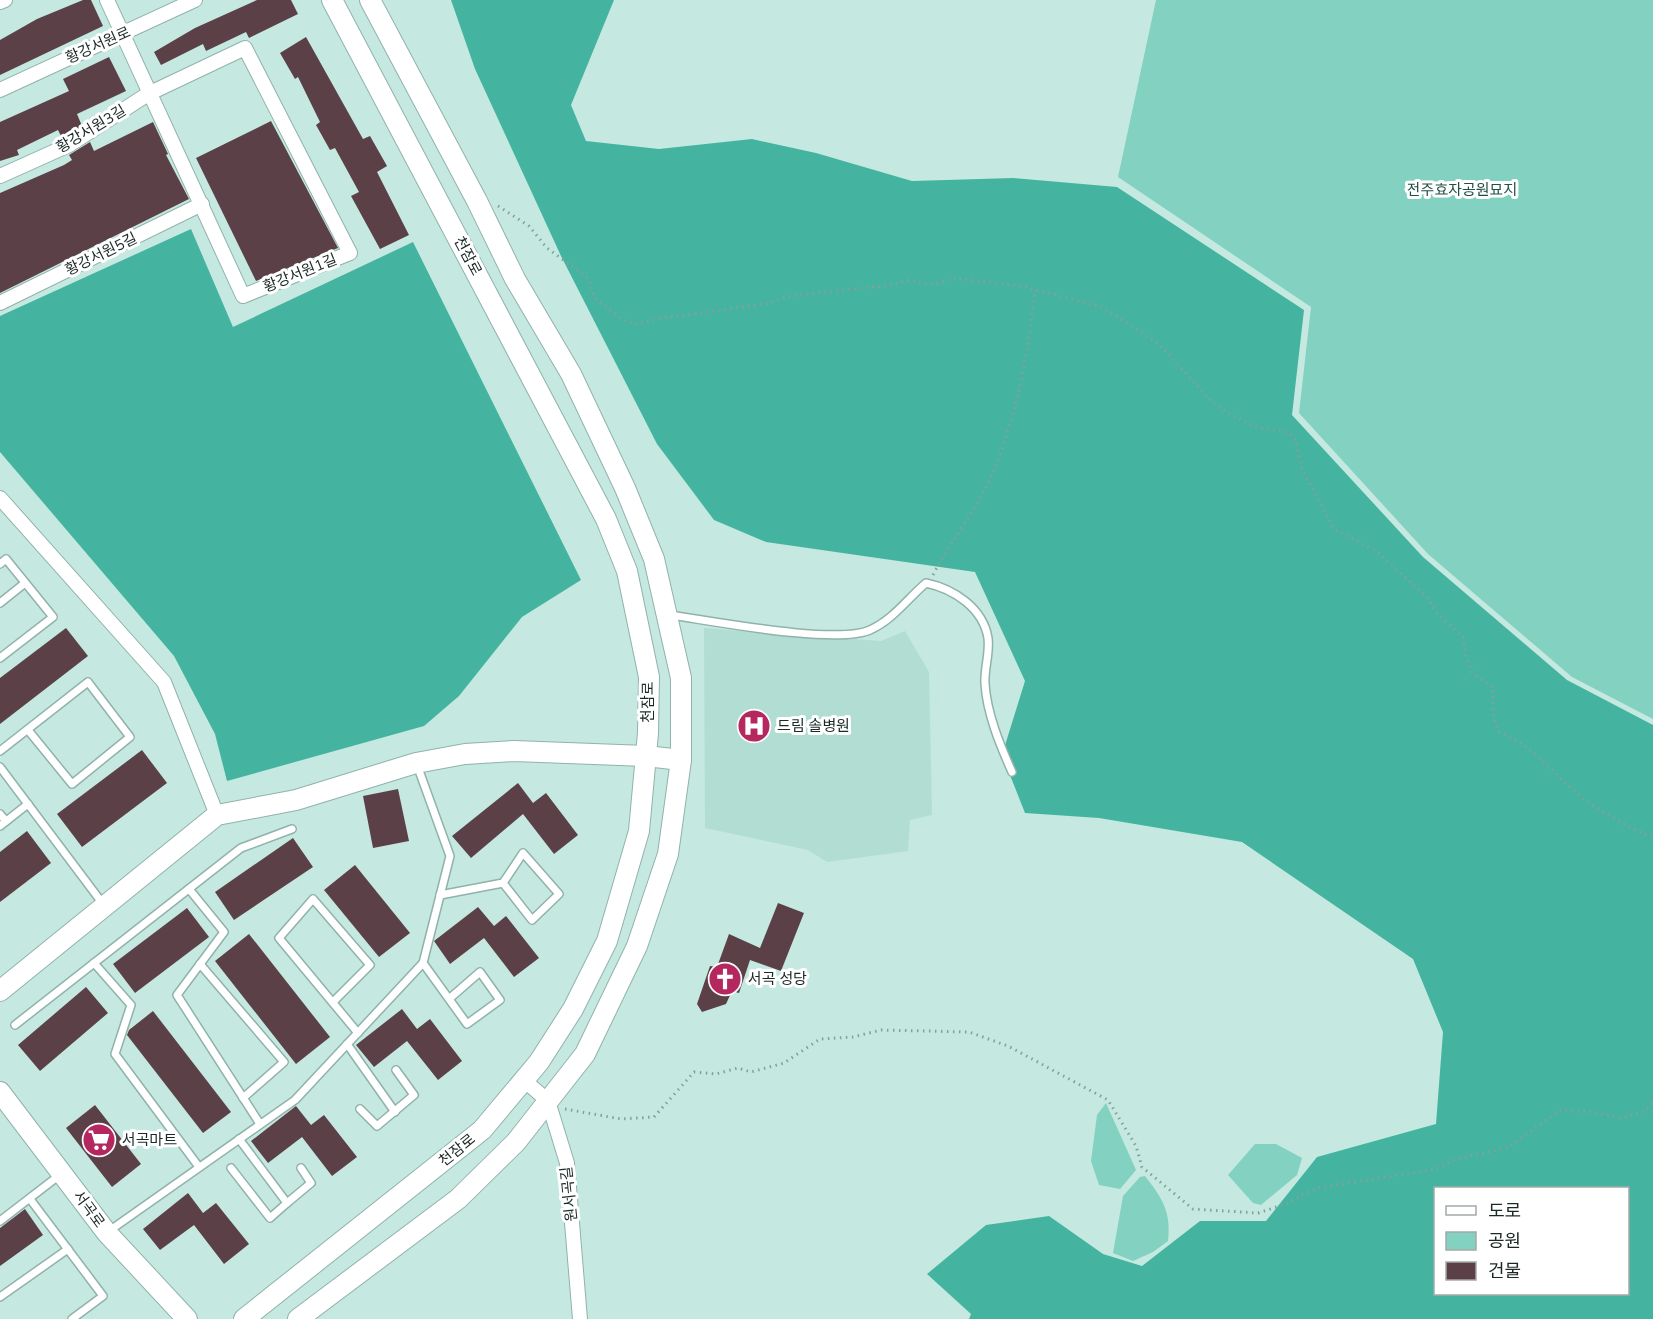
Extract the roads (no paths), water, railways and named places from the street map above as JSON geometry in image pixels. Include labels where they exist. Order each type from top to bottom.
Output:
[{"type":"street","points":[[0,2],[5,0]]},
{"type":"street","name":"황강서원1길","points":[[107,0],[148,94],[202,204],[243,296],[350,253],[245,48],[148,94]]},
{"type":"street","name":"황강서원로","points":[[0,90],[195,0]]},
{"type":"street","name":"천잠로","points":[[244,1319],[482,1130],[525,1081],[573,1009],[607,941],[639,831],[646,756],[649,677],[627,571],[606,519],[332,0]]},
{"type":"street","points":[[298,1319],[458,1199],[516,1142],[549,1104],[585,1053],[638,946],[668,854],[681,760],[681,678],[654,559],[625,488],[571,374],[515,279],[477,201],[370,0]]},
{"type":"street","name":"황강서원3길","points":[[0,176],[69,145],[148,94]]},
{"type":"street","name":"황강서원5길","points":[[0,303],[202,204]]},
{"type":"street","points":[[0,498],[164,682],[218,815]]},
{"type":"street","points":[[0,991],[106,908],[218,815],[296,800],[416,763],[465,754],[514,751],[646,756],[681,760]]},
{"type":"street","points":[[525,1081],[549,1104]]},
{"type":"street","name":"서곡로","points":[[0,1092],[63,1172],[107,1233],[187,1319]]},
{"type":"street","name":"원서곡길","points":[[549,1104],[567,1163],[580,1319]]},
{"type":"lane","points":[[0,564],[6,559],[53,617],[0,658]]},
{"type":"lane","points":[[0,603],[25,583]]},
{"type":"lane","points":[[668,615],[761,628],[850,635],[870,630],[896,614],[926,583],[951,592],[959,596],[982,618],[988,639],[985,684],[999,743],[1012,772]]},
{"type":"lane","points":[[0,751],[88,682],[130,737],[72,784],[28,730]]},
{"type":"lane","points":[[107,1233],[296,1100],[423,963],[450,856],[416,763]]},
{"type":"lane","points":[[0,767],[106,908]]},
{"type":"lane","points":[[0,814],[3,824],[28,804]]},
{"type":"lane","points":[[15,1025],[241,848],[292,829]]},
{"type":"lane","points":[[441,895],[503,883],[523,853],[559,894],[532,920],[503,883]]},
{"type":"lane","points":[[189,889],[224,932],[177,995],[260,1124]]},
{"type":"lane","points":[[333,1002],[370,965],[313,899],[279,938],[358,1033]]},
{"type":"lane","points":[[94,963],[130,1005],[115,1054],[199,1167]]},
{"type":"lane","points":[[423,963],[467,1024],[500,1000],[480,972],[449,999]]},
{"type":"lane","points":[[200,964],[284,1062],[243,1098]]},
{"type":"lane","points":[[347,1044],[395,1112]]},
{"type":"lane","points":[[360,1109],[377,1126],[414,1095],[396,1070]]},
{"type":"lane","points":[[239,1139],[287,1203]]},
{"type":"lane","points":[[231,1168],[270,1218],[311,1183],[301,1168]]},
{"type":"lane","points":[[0,1221],[63,1172]]},
{"type":"lane","points":[[30,1199],[103,1296],[72,1319]]},
{"type":"lane","points":[[0,1298],[68,1249]]},
{"type":"place","name":"드림 솔병원","points":[[754,726]]},
{"type":"place","name":"서곡 성당","points":[[725,979]]},
{"type":"place","name":"서곡마트","points":[[99,1140]]},
{"type":"park label","name":"전주효자공원묘지","points":[[1462,190]]}]
